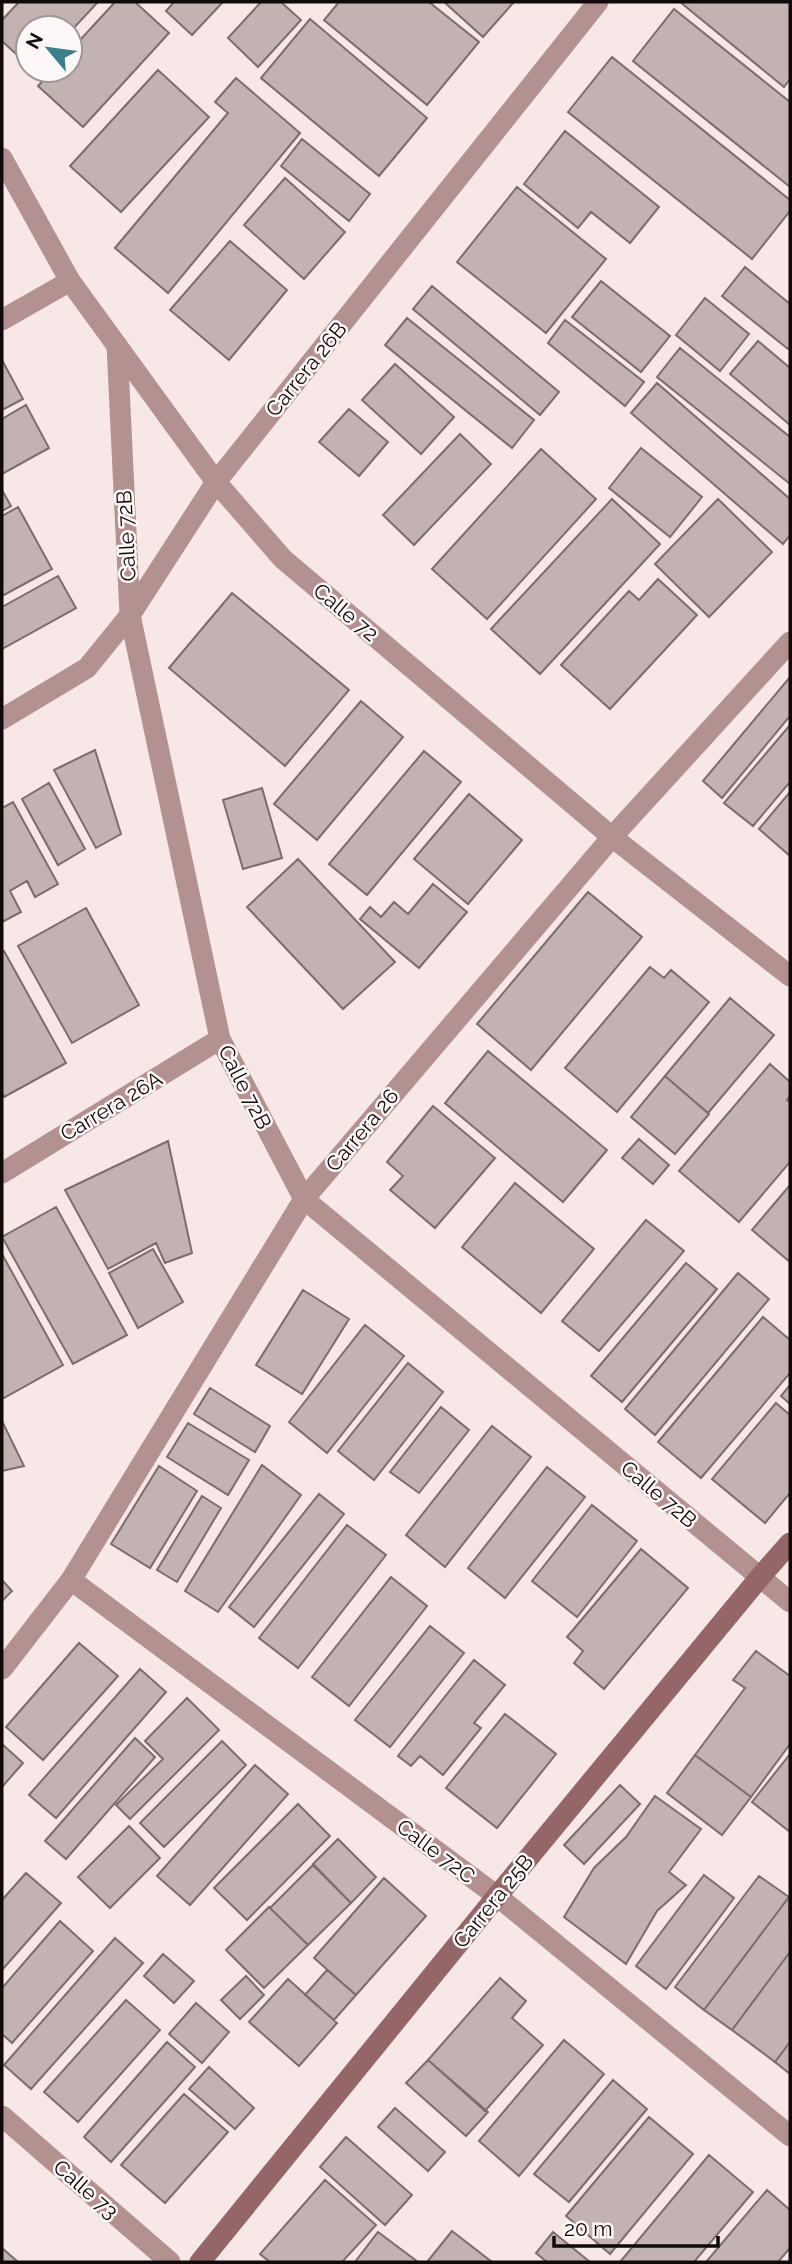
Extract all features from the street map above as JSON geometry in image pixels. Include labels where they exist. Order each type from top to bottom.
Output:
[{"type":"street","name":"Carrera 26B","points":[[2,719],[87,668],[130,614],[216,482],[598,2]]},
{"type":"street","name":"Calle 72","points":[[2,158],[70,281],[216,482],[283,558],[612,837],[790,976]]},
{"type":"street","points":[[2,320],[70,281]]},
{"type":"street","name":"Calle 72B","points":[[117,345],[130,614],[220,1040],[304,1199],[790,1602]]},
{"type":"street","name":"Carrera 26","points":[[2,1668],[71,1580],[304,1199],[612,837],[790,642]]},
{"type":"street","name":"Carrera 26A","points":[[2,1173],[220,1040]]},
{"type":"street","name":"Carrera 25B","points":[[200,2262],[497,1896],[790,1543]]},
{"type":"street","name":"Calle 72C","points":[[71,1580],[497,1896],[790,2136]]},
{"type":"street","name":"Calle 73","points":[[2,2116],[170,2262]]},
{"type":"building","points":[[19,2],[98,2],[84,17],[84,14],[14,14],[14,52],[2,41],[2,20]]},
{"type":"building","points":[[115,2],[135,2],[169,33],[83,127],[38,86],[84,84],[84,36]]},
{"type":"building","points":[[174,2],[223,2],[192,35],[166,11]]},
{"type":"building","points":[[261,2],[281,2],[301,20],[258,67],[228,38]]},
{"type":"building","points":[[339,2],[429,2],[479,42],[427,105],[324,20]]},
{"type":"building","points":[[444,2],[514,2],[483,37]]},
{"type":"building","points":[[680,2],[790,2],[790,79],[784,87]]},
{"type":"building","points":[[674,9],[790,102],[790,187],[633,61]]},
{"type":"building","points":[[310,19],[427,118],[379,176],[261,78]]},
{"type":"building","points":[[612,57],[790,200],[790,211],[752,259],[568,112]]},
{"type":"building","points":[[158,70],[209,117],[121,212],[70,166]]},
{"type":"building","points":[[236,78],[300,133],[168,293],[115,248],[228,113],[215,102]]},
{"type":"building","points":[[565,131],[659,207],[630,243],[591,212],[578,228],[524,184]]},
{"type":"building","points":[[302,139],[370,194],[349,221],[281,166]]},
{"type":"building","points":[[285,178],[345,232],[304,279],[244,225]]},
{"type":"building","points":[[517,187],[606,259],[546,333],[457,262]]},
{"type":"building","points":[[230,241],[287,290],[229,360],[170,310]]},
{"type":"building","points":[[745,267],[790,304],[788,349],[722,296]]},
{"type":"building","points":[[601,281],[670,336],[641,372],[572,317]]},
{"type":"building","points":[[432,286],[559,392],[540,415],[413,309]]},
{"type":"building","points":[[705,298],[749,334],[720,371],[676,335]]},
{"type":"building","points":[[407,318],[534,420],[512,448],[385,345]]},
{"type":"building","points":[[565,320],[644,382],[625,406],[548,343]]},
{"type":"building","points":[[758,341],[790,368],[790,425],[730,374]]},
{"type":"building","points":[[680,348],[790,437],[790,484],[657,377]]},
{"type":"building","points":[[2,360],[23,399],[2,410]]},
{"type":"building","points":[[395,364],[454,417],[421,454],[362,400]]},
{"type":"building","points":[[657,383],[790,499],[790,535],[783,544],[631,413]]},
{"type":"building","points":[[26,405],[49,448],[2,474],[2,419]]},
{"type":"building","points":[[349,409],[388,442],[359,476],[319,442]]},
{"type":"building","points":[[460,434],[491,464],[414,545],[383,515]]},
{"type":"building","points":[[641,448],[702,497],[670,537],[609,488]]},
{"type":"building","points":[[541,449],[596,499],[487,619],[432,569]]},
{"type":"building","points":[[2,490],[11,506],[2,511]]},
{"type":"building","points":[[612,499],[660,544],[540,674],[491,629]]},
{"type":"building","points":[[718,499],[772,552],[709,617],[655,564]]},
{"type":"building","points":[[18,507],[52,569],[2,596],[2,516]]},
{"type":"building","points":[[58,576],[76,608],[2,649],[2,607]]},
{"type":"building","points":[[658,579],[697,615],[610,709],[561,665],[629,591],[639,600]]},
{"type":"building","points":[[232,593],[349,690],[285,766],[169,668]]},
{"type":"building","points":[[790,677],[790,716],[722,798],[703,781]]},
{"type":"building","points":[[361,701],[403,737],[317,840],[274,804]]},
{"type":"building","points":[[790,725],[790,782],[753,826],[724,803]]},
{"type":"building","points":[[95,750],[121,834],[96,848],[54,770]]},
{"type":"building","points":[[424,751],[461,782],[367,895],[329,864]]},
{"type":"building","points":[[49,783],[85,849],[58,865],[22,799]]},
{"type":"building","points":[[262,788],[282,858],[243,869],[223,800]]},
{"type":"building","points":[[790,792],[790,856],[759,829]]},
{"type":"building","points":[[469,794],[522,840],[468,904],[414,859]]},
{"type":"building","points":[[13,802],[58,884],[35,897],[27,881],[10,891],[21,912],[2,922],[2,808]]},
{"type":"building","points":[[298,859],[395,962],[343,1009],[247,907]]},
{"type":"building","points":[[433,884],[467,912],[419,968],[360,919],[370,907],[381,917],[394,902],[408,914]]},
{"type":"building","points":[[588,892],[642,937],[531,1070],[477,1024]]},
{"type":"building","points":[[86,908],[139,1005],[72,1043],[18,946]]},
{"type":"building","points":[[4,951],[66,1063],[4,1097],[2,952]]},
{"type":"building","points":[[650,967],[664,978],[671,970],[709,1002],[617,1112],[565,1068]]},
{"type":"building","points":[[730,998],[774,1035],[708,1113],[665,1076]]},
{"type":"building","points":[[488,1051],[607,1150],[563,1202],[445,1103]]},
{"type":"building","points":[[770,1064],[790,1082],[790,1096],[787,1100],[790,1102],[790,1162],[739,1222],[679,1171]]},
{"type":"building","points":[[665,1076],[709,1114],[675,1154],[631,1117]]},
{"type":"building","points":[[433,1106],[495,1158],[435,1228],[390,1190],[403,1176],[387,1162]]},
{"type":"building","points":[[639,1139],[669,1165],[653,1184],[622,1158]]},
{"type":"building","points":[[168,1141],[192,1253],[165,1263],[156,1243],[108,1269],[65,1190]]},
{"type":"building","points":[[515,1183],[594,1249],[541,1313],[462,1247]]},
{"type":"building","points":[[790,1185],[790,1262],[752,1230]]},
{"type":"building","points":[[56,1207],[127,1335],[73,1364],[2,1237]]},
{"type":"building","points":[[646,1220],[684,1251],[599,1351],[562,1321]]},
{"type":"building","points":[[153,1249],[183,1302],[138,1328],[109,1273]]},
{"type":"building","points":[[2,1254],[63,1365],[2,1399]]},
{"type":"building","points":[[686,1263],[717,1289],[622,1402],[591,1376]]},
{"type":"building","points":[[738,1273],[769,1299],[655,1435],[625,1409]]},
{"type":"building","points":[[303,1290],[349,1319],[302,1394],[256,1365]]},
{"type":"building","points":[[763,1317],[790,1340],[790,1373],[701,1478],[658,1442]]},
{"type":"building","points":[[365,1325],[404,1356],[327,1453],[289,1422]]},
{"type":"building","points":[[408,1363],[443,1392],[374,1480],[338,1451]]},
{"type":"building","points":[[790,1385],[790,1404],[781,1396]]},
{"type":"building","points":[[210,1388],[270,1426],[255,1452],[194,1414]]},
{"type":"building","points":[[776,1403],[790,1415],[790,1493],[765,1523],[712,1479]]},
{"type":"building","points":[[441,1407],[469,1430],[419,1493],[390,1472]]},
{"type":"building","points":[[2,1421],[24,1466],[2,1471]]},
{"type":"building","points":[[188,1423],[249,1460],[228,1495],[167,1457]]},
{"type":"building","points":[[492,1426],[531,1457],[445,1567],[406,1535]]},
{"type":"building","points":[[262,1465],[301,1495],[218,1612],[185,1591]]},
{"type":"building","points":[[159,1466],[197,1491],[150,1568],[111,1544]]},
{"type":"building","points":[[547,1467],[585,1497],[505,1598],[468,1568]]},
{"type":"building","points":[[319,1494],[344,1514],[254,1627],[229,1607]]},
{"type":"building","points":[[202,1496],[221,1508],[177,1582],[157,1570]]},
{"type":"building","points":[[592,1505],[637,1541],[577,1617],[532,1581]]},
{"type":"building","points":[[347,1525],[386,1555],[298,1668],[259,1638]]},
{"type":"building","points":[[641,1549],[688,1588],[604,1689],[574,1663],[583,1651],[567,1637]]},
{"type":"building","points":[[391,1577],[427,1606],[349,1706],[312,1677]]},
{"type":"building","points":[[2,1580],[12,1591],[2,1601]]},
{"type":"building","points":[[430,1626],[464,1653],[390,1747],[355,1720]]},
{"type":"building","points":[[79,1643],[118,1676],[43,1760],[6,1727]]},
{"type":"building","points":[[756,1651],[790,1676],[790,1744],[751,1797],[695,1755],[745,1688],[733,1680]]},
{"type":"building","points":[[474,1660],[505,1685],[474,1723],[481,1728],[443,1775],[420,1756],[411,1766],[398,1756]]},
{"type":"building","points":[[140,1669],[166,1692],[56,1818],[29,1795]]},
{"type":"building","points":[[187,1698],[219,1730],[130,1819],[116,1805],[163,1759],[145,1741]]},
{"type":"building","points":[[505,1714],[556,1754],[497,1828],[446,1788]]},
{"type":"building","points":[[135,1738],[155,1757],[66,1859],[45,1841]]},
{"type":"building","points":[[222,1741],[246,1765],[164,1847],[140,1823]]},
{"type":"building","points":[[2,1744],[23,1763],[2,1787]]},
{"type":"building","points":[[790,1754],[790,1832],[752,1802]]},
{"type":"building","points":[[695,1755],[751,1797],[722,1835],[667,1793]]},
{"type":"building","points":[[255,1765],[288,1794],[190,1905],[157,1876]]},
{"type":"building","points":[[620,1785],[640,1804],[584,1864],[564,1845]]},
{"type":"building","points":[[655,1796],[701,1829],[669,1872],[686,1885],[657,1911],[626,1964],[564,1917],[594,1868],[626,1837]]},
{"type":"building","points":[[298,1804],[330,1836],[247,1920],[214,1888]]},
{"type":"building","points":[[129,1826],[160,1858],[110,1908],[78,1877]]},
{"type":"building","points":[[338,1839],[376,1877],[351,1903],[313,1864]]},
{"type":"building","points":[[313,1865],[351,1903],[308,1945],[270,1908]]},
{"type":"building","points":[[26,1873],[61,1903],[2,1970],[2,1900]]},
{"type":"building","points":[[704,1875],[734,1898],[666,1989],[636,1966]]},
{"type":"building","points":[[759,1876],[789,1897],[704,2010],[675,1987]]},
{"type":"building","points":[[384,1878],[426,1916],[356,1995],[314,1958]]},
{"type":"building","points":[[789,1897],[790,1952],[732,2030],[704,2010]]},
{"type":"building","points":[[269,1907],[308,1945],[264,1988],[226,1950]]},
{"type":"building","points":[[60,1921],[93,1951],[12,2043],[2,2034],[2,1988]]},
{"type":"building","points":[[115,1938],[143,1963],[31,2089],[4,2065]]},
{"type":"building","points":[[790,1952],[790,2042],[775,2062],[732,2030]]},
{"type":"building","points":[[163,1954],[194,1981],[174,2003],[144,1976]]},
{"type":"building","points":[[327,1970],[356,1995],[334,2020],[305,1995]]},
{"type":"building","points":[[246,1976],[264,1995],[240,2019],[221,2000]]},
{"type":"building","points":[[500,1978],[526,2001],[512,2018],[543,2045],[485,2111],[428,2060]]},
{"type":"building","points":[[288,1979],[337,2023],[299,2066],[249,2022]]},
{"type":"building","points":[[126,2000],[160,2030],[78,2122],[44,2092]]},
{"type":"building","points":[[196,2003],[229,2032],[202,2063],[169,2034]]},
{"type":"building","points":[[564,2040],[604,2074],[519,2176],[479,2141]]},
{"type":"building","points":[[167,2042],[195,2067],[111,2162],[84,2137]]},
{"type":"building","points":[[790,2042],[790,2074],[775,2062]]},
{"type":"building","points":[[428,2060],[488,2112],[466,2136],[406,2083]]},
{"type":"building","points":[[209,2067],[254,2108],[235,2129],[189,2089]]},
{"type":"building","points":[[613,2080],[647,2109],[569,2202],[534,2174]]},
{"type":"building","points":[[184,2094],[228,2132],[165,2203],[121,2165]]},
{"type":"building","points":[[395,2108],[445,2152],[428,2171],[378,2127]]},
{"type":"building","points":[[649,2117],[693,2154],[610,2254],[566,2216]]},
{"type":"building","points":[[346,2137],[412,2195],[385,2225],[320,2167]]},
{"type":"building","points":[[709,2155],[753,2192],[694,2262],[620,2262]]},
{"type":"building","points":[[325,2180],[376,2225],[342,2262],[270,2262],[260,2254]]},
{"type":"building","points":[[767,2190],[790,2210],[790,2248],[778,2262],[706,2262]]},
{"type":"building","points":[[452,2231],[492,2262],[427,2262]]},
{"type":"building","points":[[378,2232],[418,2262],[355,2262]]},
{"type":"building","points":[[553,2232],[590,2262],[547,2262],[536,2253]]},
{"type":"building","points":[[2,2248],[17,2261],[2,2262]]}]
